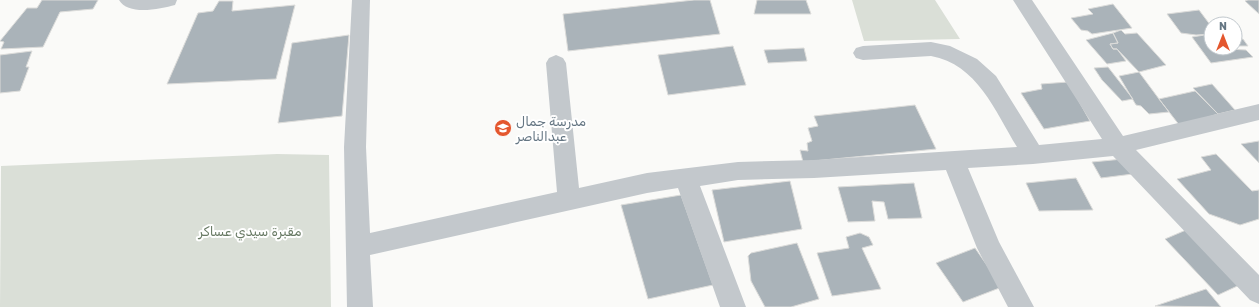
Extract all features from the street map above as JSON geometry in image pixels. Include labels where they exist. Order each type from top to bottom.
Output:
[{"type":"street","points":[[128,0],[135,3],[168,0]]},
{"type":"street","points":[[360,307],[355,147],[361,0]]},
{"type":"street","points":[[1022,0],[1118,146],[1256,284]]},
{"type":"street","points":[[863,53],[931,49],[943,51],[970,64],[989,82],[1033,156]]},
{"type":"street","points":[[556,63],[569,199]]},
{"type":"street","points":[[357,247],[569,199],[686,178],[738,171],[814,169],[1033,156],[1118,146],[1259,112]]},
{"type":"street","points":[[953,160],[989,248],[1021,307]]},
{"type":"street","points":[[686,178],[733,307]]},
{"type":"green space","points":[[852,0],[935,0],[960,39],[864,41]]},
{"type":"green space","name":"مقبرة سيدي عساكر","points":[[277,154],[329,155],[331,307],[0,307],[1,166]]},
{"type":"building","points":[[42,0],[98,0],[93,9],[60,12],[43,47],[1,49],[4,42],[0,41],[27,8],[37,8]]},
{"type":"building","points":[[694,0],[710,0],[720,34],[568,51],[563,14]]},
{"type":"building","points":[[757,0],[806,0],[811,14],[754,14]]},
{"type":"building","points":[[1248,0],[1259,0],[1259,14],[1245,1]]},
{"type":"building","points":[[219,1],[233,1],[232,11],[295,5],[276,79],[167,84],[198,13],[213,11]]},
{"type":"building","points":[[1113,4],[1132,28],[1092,34],[1088,31],[1081,30],[1071,18],[1093,14],[1088,9]]},
{"type":"building","points":[[1199,10],[1204,16],[1203,35],[1181,33],[1167,14]]},
{"type":"building","points":[[1121,30],[1125,34],[1137,33],[1166,65],[1139,72],[1117,49],[1113,49],[1110,44],[1118,43],[1113,33]]},
{"type":"building","points":[[1113,33],[1118,43],[1110,44],[1113,49],[1117,49],[1126,61],[1107,64],[1086,40]]},
{"type":"building","points":[[349,35],[342,116],[278,123],[292,43]]},
{"type":"building","points":[[1203,35],[1203,52],[1192,37]]},
{"type":"building","points":[[1243,39],[1248,46],[1243,46]]},
{"type":"building","points":[[733,46],[746,85],[668,95],[658,55]]},
{"type":"building","points":[[804,48],[807,61],[768,63],[764,50]]},
{"type":"building","points":[[1243,50],[1246,50],[1253,57],[1211,63],[1206,56],[1243,56]]},
{"type":"building","points":[[32,51],[26,67],[29,67],[20,91],[0,93],[0,55]]},
{"type":"building","points":[[1108,67],[1133,99],[1122,101],[1102,80],[1094,68]]},
{"type":"building","points":[[1139,72],[1169,112],[1149,114],[1141,106],[1136,105],[1119,76]]},
{"type":"building","points":[[1068,82],[1090,121],[1044,129],[1021,93],[1042,89],[1041,84]]},
{"type":"building","points":[[1212,84],[1235,110],[1218,114],[1193,88]]},
{"type":"building","points":[[1195,91],[1218,114],[1180,126],[1159,99]]},
{"type":"building","points":[[915,105],[936,149],[803,162],[800,150],[808,151],[807,143],[812,141],[808,128],[818,126],[814,116]]},
{"type":"building","points":[[1259,141],[1259,163],[1241,144]]},
{"type":"building","points":[[1216,154],[1252,191],[1259,190],[1259,219],[1240,225],[1209,214],[1177,179],[1211,170],[1201,157]]},
{"type":"building","points":[[1123,159],[1133,174],[1101,178],[1092,162]]},
{"type":"building","points":[[1076,178],[1093,210],[1039,211],[1026,183]]},
{"type":"building","points":[[790,181],[802,229],[724,242],[712,190]]},
{"type":"building","points":[[914,183],[922,218],[888,219],[884,202],[872,201],[875,221],[848,222],[838,187]]},
{"type":"building","points":[[681,195],[713,285],[648,299],[621,205]]},
{"type":"building","points":[[1193,227],[1246,282],[1218,295],[1165,239]]},
{"type":"building","points":[[860,233],[869,237],[873,245],[862,248],[881,289],[832,296],[817,253],[849,248],[846,237]]},
{"type":"building","points":[[797,243],[819,299],[791,307],[765,307],[751,281],[748,256],[751,253]]},
{"type":"building","points":[[975,248],[1002,287],[963,302],[936,263]]},
{"type":"building","points":[[1206,289],[1221,307],[1155,306]]},
{"type":"place","name":"مدرسة جمال عبدالناصر","points":[[503,128]]}]
